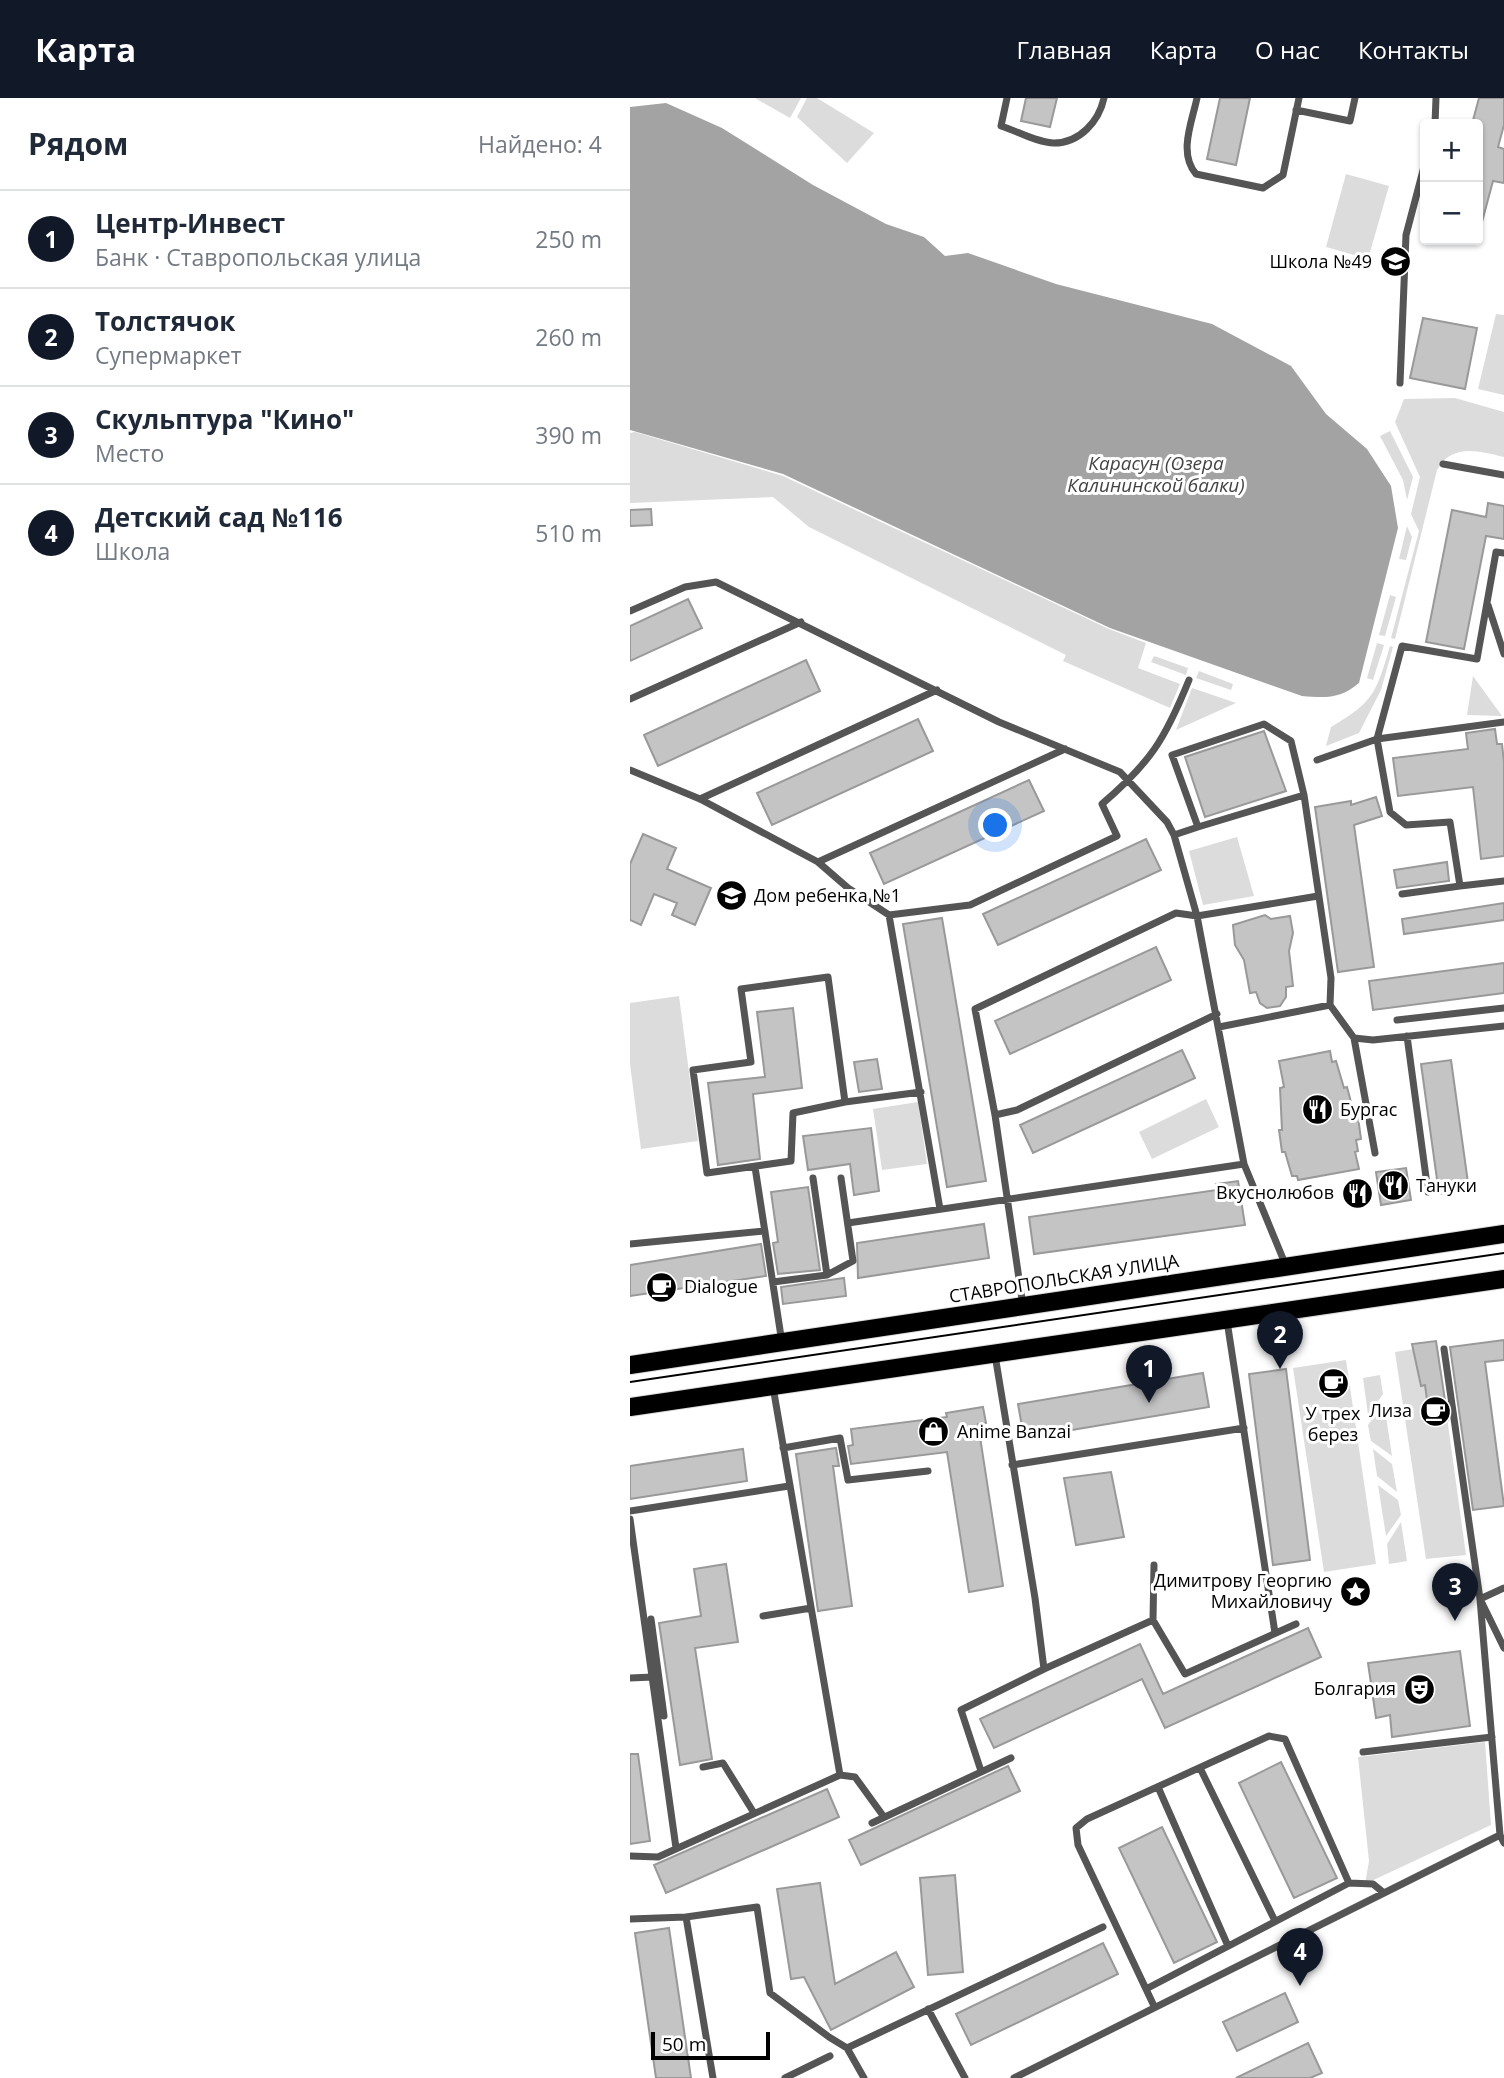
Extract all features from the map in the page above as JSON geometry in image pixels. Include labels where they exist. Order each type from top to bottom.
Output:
[{"type":"main road","name":"СТАВРОПОЛЬСКАЯ УЛИЦА","points":[[630,1365],[1504,1234]]},
{"type":"main road","points":[[630,1408],[1504,1279]]},
{"type":"lane","points":[[1007,98],[1001,126],[1053,143],[1071,140],[1093,125],[1104,98]]},
{"type":"lane","points":[[1197,98],[1186,151],[1191,169],[1196,174],[1263,188],[1283,175],[1299,98]]},
{"type":"lane","points":[[1296,110],[1350,121],[1355,98]]},
{"type":"lane","points":[[1435,119],[1436,98]]},
{"type":"lane","points":[[1400,383],[1406,235],[1420,182]]},
{"type":"lane","points":[[1443,464],[1504,475]]},
{"type":"lane","points":[[1460,886],[1450,822],[1406,825],[1390,812],[1377,739],[1402,646],[1477,659],[1496,552],[1504,553]]},
{"type":"lane","points":[[630,611],[685,587],[716,582],[999,722],[1120,772],[1130,780],[1174,835],[1197,916],[1244,1164],[1286,1266]]},
{"type":"lane","points":[[1487,601],[1504,654]]},
{"type":"lane","points":[[630,699],[800,622]]},
{"type":"lane","points":[[630,770],[700,799],[818,862],[848,888],[889,915],[971,905],[1117,836],[1102,804],[1130,780],[1168,733],[1189,680]]},
{"type":"lane","points":[[700,799],[937,690]]},
{"type":"lane","points":[[1317,760],[1377,739],[1504,722]]},
{"type":"lane","points":[[1198,827],[1172,755],[1264,724],[1291,741],[1304,795],[1331,978],[1330,1005],[1354,1038],[1375,1153]]},
{"type":"lane","points":[[818,862],[1065,749]]},
{"type":"lane","points":[[1174,835],[1304,795]]},
{"type":"lane","points":[[1402,894],[1504,881]]},
{"type":"lane","points":[[1023,1307],[995,1115],[975,1009],[1167,916],[1182,912],[1197,916],[1318,896]]},
{"type":"lane","points":[[889,915],[940,1209]]},
{"type":"lane","points":[[845,1102],[828,977],[741,989],[751,1062],[693,1070],[707,1172],[791,1161],[793,1113],[845,1102],[920,1092]]},
{"type":"lane","points":[[1219,1027],[1250,1023],[1330,1005]]},
{"type":"lane","points":[[1354,1038],[1373,1040],[1504,1025],[1503,1008],[1397,1020]]},
{"type":"lane","points":[[1464,1013],[1465,1030]]},
{"type":"lane","points":[[995,1115],[1017,1110],[1217,1014]]},
{"type":"lane","points":[[1428,1018],[1430,1034]]},
{"type":"lane","points":[[1250,1023],[1252,1034]]},
{"type":"lane","points":[[1407,1037],[1428,1192]]},
{"type":"lane","points":[[848,1223],[1244,1164]]},
{"type":"lane","points":[[755,1167],[782,1343]]},
{"type":"lane","points":[[813,1178],[827,1275]]},
{"type":"lane","points":[[773,1282],[827,1275],[853,1261],[841,1178]]},
{"type":"lane","points":[[630,1244],[765,1231]]},
{"type":"lane","points":[[1227,1320],[1276,1633]]},
{"type":"lane","points":[[1014,2078],[1384,1893],[1502,1839],[1480,1599],[1444,1349]]},
{"type":"lane","points":[[995,1353],[1044,1669]]},
{"type":"lane","points":[[773,1386],[840,1775]]},
{"type":"lane","points":[[1012,1465],[1244,1428]]},
{"type":"lane","points":[[783,1447],[840,1438],[848,1480],[928,1471]]},
{"type":"lane","points":[[630,1511],[789,1486]]},
{"type":"lane","points":[[630,1519],[676,1848]]},
{"type":"lane","points":[[1154,1565],[1153,1620],[1185,1674],[1296,1624]]},
{"type":"lane","points":[[1480,1599],[1504,1588]]},
{"type":"lane","points":[[1480,1599],[1504,1648]]},
{"type":"lane","points":[[762,1616],[811,1608]]},
{"type":"lane","points":[[652,1619],[664,1716]]},
{"type":"lane","points":[[981,1771],[961,1710],[1153,1620]]},
{"type":"lane","points":[[630,1678],[653,1677]]},
{"type":"lane","points":[[1154,2006],[1078,1845],[1076,1828],[1087,1819],[1269,1736],[1285,1740],[1349,1883]]},
{"type":"lane","points":[[1363,1752],[1492,1737]]},
{"type":"lane","points":[[872,1823],[1011,1758]]},
{"type":"lane","points":[[703,1767],[723,1763],[754,1813]]},
{"type":"lane","points":[[1200,1768],[1275,1922]]},
{"type":"lane","points":[[630,1856],[658,1857],[840,1775],[855,1777],[884,1817]]},
{"type":"lane","points":[[1158,1787],[1228,1946]]},
{"type":"lane","points":[[1146,1989],[1349,1883],[1373,1884],[1384,1893]]},
{"type":"lane","points":[[630,1919],[686,1917],[757,1907],[770,1993],[847,2048],[864,2078]]},
{"type":"lane","points":[[686,1917],[713,2078]]},
{"type":"lane","points":[[847,2048],[1103,1927]]},
{"type":"lane","points":[[928,2010],[965,2078]]},
{"type":"lane","points":[[785,2078],[830,2056]]},
{"type":"shaded area","points":[[755,98],[801,98],[790,118]]},
{"type":"shaded area","points":[[807,98],[817,98],[874,133],[847,163],[797,117]]},
{"type":"shaded area","points":[[1346,174],[1389,186],[1368,259],[1326,247]]},
{"type":"shaded area","points":[[1496,314],[1504,315],[1504,395],[1478,389]]},
{"type":"shaded area","points":[[1455,398],[1504,412],[1504,457],[1475,451],[1458,452],[1443,461],[1437,470],[1395,639],[1391,638],[1419,531],[1411,514],[1420,477],[1395,422],[1404,399]]},
{"type":"shaded area","points":[[1390,431],[1413,477],[1407,500],[1403,480],[1380,436]]},
{"type":"shaded area","points":[[635,432],[783,476],[1109,629],[1146,643],[1138,668],[1180,684],[1170,708],[1063,661],[1066,655],[809,527],[773,497],[630,503],[630,433]]},
{"type":"shaded area","points":[[1407,526],[1412,537],[1406,560],[1399,559]]},
{"type":"shaded area","points":[[1390,595],[1396,597],[1385,636],[1379,635]]},
{"type":"shaded area","points":[[1377,643],[1384,645],[1373,680],[1367,678]]},
{"type":"shaded area","points":[[1390,646],[1393,647],[1381,690],[1359,733],[1326,746],[1331,727],[1365,703],[1377,686]]},
{"type":"shaded area","points":[[1154,656],[1188,668],[1186,675],[1151,662]]},
{"type":"shaded area","points":[[1199,671],[1233,684],[1231,690],[1196,678]]},
{"type":"shaded area","points":[[1473,676],[1502,716],[1467,715]]},
{"type":"shaded area","points":[[1192,688],[1236,703],[1176,730]]},
{"type":"shaded area","points":[[1237,837],[1254,896],[1203,905],[1189,851]]},
{"type":"shaded area","points":[[679,996],[698,1141],[641,1149],[630,1064],[630,1003]]},
{"type":"shaded area","points":[[1206,1099],[1219,1127],[1152,1159],[1139,1132]]},
{"type":"shaded area","points":[[918,1102],[927,1164],[882,1170],[873,1109]]},
{"type":"shaded area","points":[[1437,1345],[1466,1555],[1426,1559],[1395,1352]]},
{"type":"shaded area","points":[[1346,1360],[1376,1564],[1324,1572],[1293,1368]]},
{"type":"shaded area","points":[[1380,1375],[1383,1394],[1368,1415],[1363,1378]]},
{"type":"shaded area","points":[[1384,1403],[1392,1456],[1371,1441],[1368,1425]]},
{"type":"shaded area","points":[[1373,1449],[1392,1464],[1397,1492],[1377,1476]]},
{"type":"shaded area","points":[[1378,1485],[1398,1500],[1401,1515],[1386,1536]]},
{"type":"shaded area","points":[[1401,1522],[1407,1561],[1389,1564],[1387,1544]]},
{"type":"shaded area","points":[[1485,1742],[1491,1825],[1365,1884],[1369,1861],[1358,1757]]},
{"type":"water","name":"Карасун (Озера Калининской балки)","points":[[666,103],[722,128],[813,185],[886,224],[924,237],[945,256],[968,253],[1056,284],[1212,324],[1291,366],[1326,414],[1367,449],[1391,486],[1398,528],[1359,683],[1332,696],[1302,696],[1110,628],[783,474],[630,430],[630,107]]},
{"type":"building","points":[[1026,98],[1057,98],[1050,127],[1021,121]]},
{"type":"building","points":[[1220,98],[1250,98],[1236,165],[1207,159]]},
{"type":"building","points":[[1479,98],[1504,98],[1504,125],[1498,147],[1504,149],[1504,183],[1493,181],[1483,218],[1483,119],[1473,119]]},
{"type":"building","points":[[1423,318],[1477,328],[1465,389],[1410,378]]},
{"type":"building","points":[[1488,503],[1504,506],[1504,539],[1486,536],[1464,649],[1426,642],[1452,510],[1486,517]]},
{"type":"building","points":[[651,509],[652,525],[630,526],[630,510]]},
{"type":"building","points":[[688,599],[702,628],[630,661],[630,626]]},
{"type":"building","points":[[806,660],[820,691],[658,766],[644,735]]},
{"type":"building","points":[[918,719],[933,751],[772,825],[757,793]]},
{"type":"building","points":[[1495,729],[1497,744],[1502,744],[1504,762],[1504,856],[1481,859],[1473,787],[1398,796],[1393,758],[1468,749],[1466,733]]},
{"type":"building","points":[[1264,731],[1286,791],[1205,817],[1185,757]]},
{"type":"building","points":[[1029,780],[1044,811],[884,884],[870,853]]},
{"type":"building","points":[[1376,797],[1382,816],[1354,825],[1374,967],[1338,972],[1315,807],[1351,801],[1351,805]]},
{"type":"building","points":[[643,834],[676,848],[667,869],[711,888],[695,925],[672,915],[677,903],[654,894],[641,925],[630,920],[630,864]]},
{"type":"building","points":[[1146,839],[1161,870],[998,945],[983,914]]},
{"type":"building","points":[[1447,862],[1449,881],[1397,888],[1394,870]]},
{"type":"building","points":[[1504,903],[1504,920],[1404,934],[1402,919]]},
{"type":"building","points":[[1265,915],[1271,919],[1290,916],[1293,933],[1289,951],[1293,986],[1286,987],[1286,997],[1280,1006],[1267,1008],[1260,1003],[1256,992],[1250,993],[1244,960],[1235,945],[1233,925]]},
{"type":"building","points":[[942,918],[986,1181],[947,1187],[903,924]]},
{"type":"building","points":[[1156,947],[1171,980],[1010,1054],[995,1021]]},
{"type":"building","points":[[1504,963],[1504,993],[1373,1010],[1369,981]]},
{"type":"building","points":[[793,1008],[802,1088],[753,1094],[760,1159],[718,1165],[708,1083],[765,1077],[757,1012]]},
{"type":"building","points":[[1182,1050],[1195,1078],[1033,1153],[1020,1125]]},
{"type":"building","name":"Бургас","points":[[1330,1051],[1344,1088],[1347,1087],[1355,1117],[1358,1117],[1361,1139],[1356,1140],[1358,1151],[1355,1152],[1359,1169],[1298,1180],[1297,1176],[1292,1176],[1285,1152],[1282,1152],[1279,1130],[1282,1130],[1280,1088],[1284,1087],[1279,1061]]},
{"type":"building","points":[[877,1059],[882,1089],[859,1092],[854,1062]]},
{"type":"building","points":[[1451,1060],[1469,1190],[1439,1194],[1421,1064]]},
{"type":"building","points":[[871,1128],[879,1191],[854,1195],[850,1164],[808,1170],[803,1136]]},
{"type":"building","name":"Тануки","points":[[1406,1168],[1411,1200],[1381,1205],[1376,1172]]},
{"type":"building","points":[[1238,1181],[1245,1225],[1034,1254],[1029,1217],[1217,1190],[1216,1184]]},
{"type":"building","points":[[808,1187],[820,1270],[778,1274],[773,1243],[778,1242],[771,1192]]},
{"type":"building","points":[[984,1224],[989,1258],[858,1278],[857,1243]]},
{"type":"building","points":[[761,1244],[766,1276],[630,1296],[630,1265]]},
{"type":"building","points":[[844,1278],[846,1296],[783,1304],[781,1287]]},
{"type":"building","points":[[1504,1340],[1504,1360],[1485,1362],[1504,1506],[1473,1510],[1450,1347]]},
{"type":"building","points":[[1436,1341],[1448,1420],[1430,1422],[1425,1385],[1421,1386],[1412,1344]]},
{"type":"building","points":[[1286,1369],[1310,1560],[1273,1565],[1249,1374]]},
{"type":"building","points":[[1339,1371],[1341,1390],[1326,1392],[1324,1373]]},
{"type":"building","points":[[1203,1373],[1209,1407],[1024,1438],[1018,1404]]},
{"type":"building","points":[[983,1407],[986,1423],[978,1424],[1003,1586],[969,1592],[947,1452],[851,1464],[848,1446],[853,1445],[851,1429],[947,1417],[946,1413]]},
{"type":"building","points":[[836,1448],[839,1466],[833,1466],[852,1606],[818,1611],[796,1454]]},
{"type":"building","points":[[743,1449],[747,1481],[630,1499],[630,1466]]},
{"type":"building","points":[[1111,1472],[1124,1537],[1076,1545],[1064,1478]]},
{"type":"building","points":[[726,1564],[738,1642],[695,1648],[712,1759],[680,1765],[659,1623],[701,1616],[694,1569]]},
{"type":"building","points":[[1308,1628],[1321,1657],[1165,1728],[1142,1679],[994,1748],[980,1719],[1140,1644],[1163,1694]]},
{"type":"building","name":"Болгария","points":[[1460,1651],[1470,1726],[1392,1737],[1390,1715],[1376,1718],[1368,1663]]},
{"type":"building","points":[[630,1754],[638,1754],[650,1841],[630,1844]]},
{"type":"building","points":[[1281,1762],[1337,1878],[1294,1898],[1239,1783]]},
{"type":"building","points":[[1008,1766],[1020,1791],[861,1865],[849,1840]]},
{"type":"building","points":[[827,1789],[839,1817],[666,1893],[654,1865]]},
{"type":"building","points":[[1162,1827],[1217,1942],[1174,1963],[1119,1848]]},
{"type":"building","points":[[955,1875],[963,1972],[928,1975],[920,1878]]},
{"type":"building","points":[[820,1883],[835,1984],[896,1952],[914,1987],[831,2030],[804,1977],[791,1979],[777,1889]]},
{"type":"building","points":[[669,1928],[691,2078],[656,2078],[635,1933]]},
{"type":"building","points":[[1103,1943],[1118,1974],[971,2045],[956,2014]]},
{"type":"building","points":[[1285,1993],[1298,2022],[1237,2051],[1223,2022]]},
{"type":"building","points":[[1308,2043],[1322,2073],[1310,2078],[1236,2078]]},
{"type":"tram line","points":[[630,1382],[1504,1253]]},
{"type":"place","name":"Школа №49","points":[[1395,262]]},
{"type":"place","name":"Дом ребенка №1","points":[[731,896]]},
{"type":"place","name":"Бургас","points":[[1317,1110]]},
{"type":"place","name":"Тануки","points":[[1393,1186]]},
{"type":"place","name":"Вкуснолюбов","points":[[1357,1193]]},
{"type":"place","name":"Dialogue","points":[[661,1287]]},
{"type":"place","name":"Толстячок","points":[[1280,1369]]},
{"type":"place","name":"У трех берез","points":[[1333,1383]]},
{"type":"place","name":"Центр-Инвест","points":[[1149,1403]]},
{"type":"place","name":"Лиза","points":[[1435,1411]]},
{"type":"place","name":"Anime Banzai","points":[[934,1432]]},
{"type":"place","name":"Димитрову Георгию Михайловичу","points":[[1355,1591]]},
{"type":"place","name":"Скульптура \"Кино\"","points":[[1455,1621]]},
{"type":"place","name":"Болгария","points":[[1419,1689]]},
{"type":"place","name":"Детский сад №116","points":[[1300,1986]]}]
